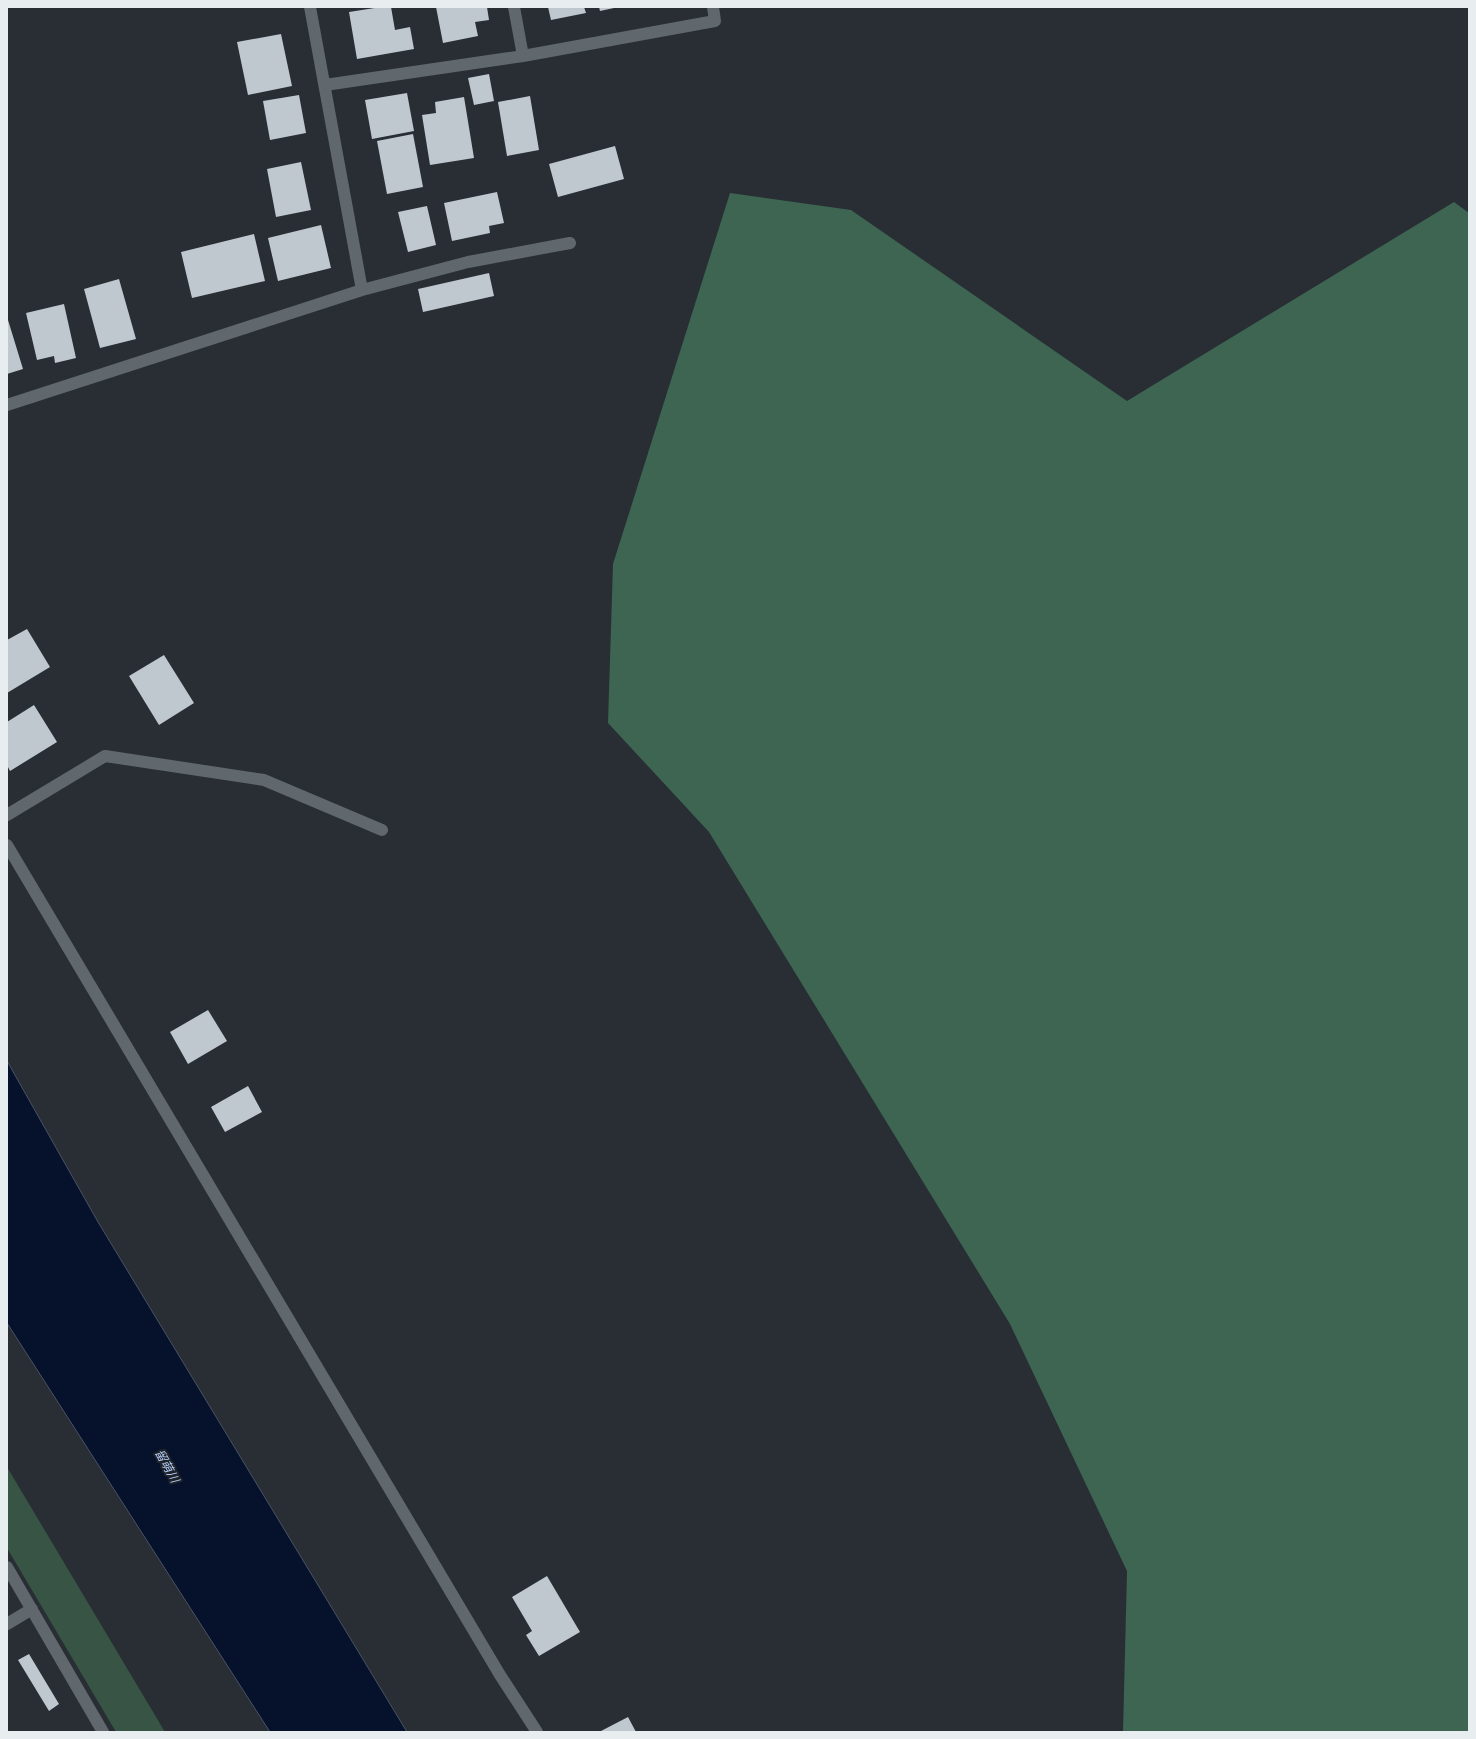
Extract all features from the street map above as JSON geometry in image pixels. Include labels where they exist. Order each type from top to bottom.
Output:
[{"type":"street","points":[[310,7],[362,290]]},
{"type":"street","points":[[514,7],[522,56]]},
{"type":"street","points":[[325,85],[522,56],[715,22],[713,7]]},
{"type":"street","points":[[7,405],[362,290],[468,262],[570,243]]},
{"type":"street","points":[[7,815],[105,756],[264,780],[382,830]]},
{"type":"street","points":[[7,844],[496,1668],[537,1732]]},
{"type":"street","points":[[7,1567],[103,1732]]},
{"type":"street","points":[[7,1624],[32,1609]]},
{"type":"green space","points":[[730,193],[851,210],[1127,401],[1454,202],[1469,213],[1469,1732],[1123,1732],[1127,1571],[1010,1324],[709,832],[608,723],[613,564]]},
{"type":"green space","points":[[7,1467],[165,1732],[116,1732],[7,1548]]},
{"type":"water","name":"留萌川","points":[[7,1061],[98,1222],[407,1732],[270,1732],[7,1323]]},
{"type":"building","points":[[391,7],[395,30],[410,27],[414,49],[357,59],[349,12]]},
{"type":"building","points":[[436,7],[487,7],[489,20],[475,22],[478,36],[443,43]]},
{"type":"building","points":[[548,7],[584,7],[586,13],[551,20]]},
{"type":"building","points":[[599,7],[614,7],[614,8],[600,11]]},
{"type":"building","points":[[281,34],[292,86],[248,95],[237,42]]},
{"type":"building","points":[[489,74],[494,101],[474,105],[468,78]]},
{"type":"building","points":[[407,93],[414,131],[372,139],[365,100]]},
{"type":"building","points":[[299,95],[306,133],[270,140],[263,101]]},
{"type":"building","points":[[530,96],[539,150],[507,156],[498,102]]},
{"type":"building","points":[[464,97],[474,158],[430,165],[422,115],[436,113],[435,102]]},
{"type":"building","points":[[413,134],[423,187],[387,194],[377,141]]},
{"type":"building","points":[[615,146],[624,179],[558,197],[549,164]]},
{"type":"building","points":[[301,162],[311,210],[276,217],[267,169]]},
{"type":"building","points":[[497,192],[504,223],[489,226],[490,233],[452,241],[444,203]]},
{"type":"building","points":[[427,206],[436,245],[408,252],[398,212]]},
{"type":"building","points":[[321,225],[331,268],[278,281],[268,238]]},
{"type":"building","points":[[254,234],[265,281],[192,298],[181,252]]},
{"type":"building","points":[[489,273],[494,296],[423,312],[418,289]]},
{"type":"building","points":[[119,279],[136,339],[100,348],[84,289]]},
{"type":"building","points":[[64,304],[76,358],[55,363],[54,356],[37,360],[26,313]]},
{"type":"building","points":[[7,320],[23,369],[7,374]]},
{"type":"building","points":[[27,629],[50,667],[7,693],[7,640]]},
{"type":"building","points":[[164,655],[194,703],[159,725],[129,676]]},
{"type":"building","points":[[34,705],[57,742],[10,771],[7,765],[7,722]]},
{"type":"building","points":[[208,1010],[227,1041],[188,1064],[170,1032]]},
{"type":"building","points":[[248,1086],[262,1112],[225,1132],[211,1107]]},
{"type":"building","points":[[547,1576],[580,1632],[539,1656],[526,1635],[532,1631],[512,1597]]},
{"type":"building","points":[[29,1654],[59,1704],[49,1711],[18,1660]]},
{"type":"building","points":[[628,1717],[636,1732],[601,1731]]}]
